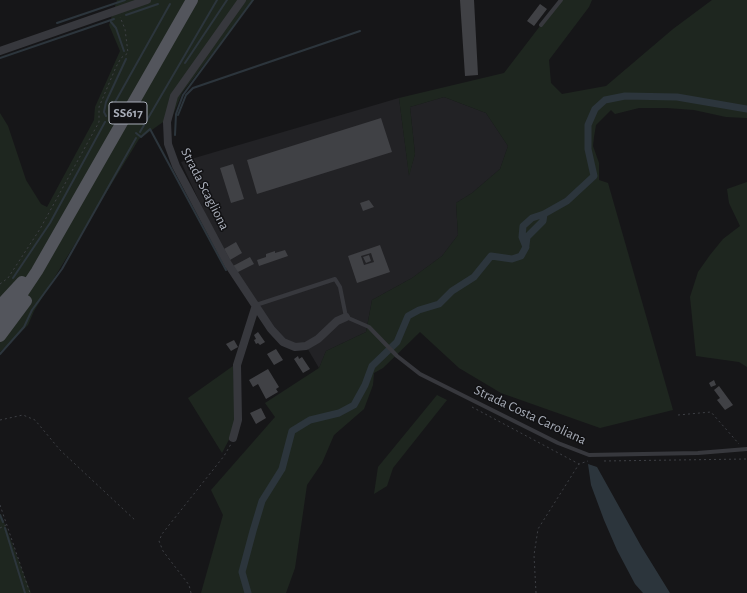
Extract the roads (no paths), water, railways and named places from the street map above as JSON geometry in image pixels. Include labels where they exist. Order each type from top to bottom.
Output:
[{"type":"main road","name":"SS617","points":[[0,321],[27,287],[192,0]]},
{"type":"main road","points":[[0,306],[23,281],[63,226]]},
{"type":"main road","points":[[0,336],[26,301],[43,273],[63,226]]},
{"type":"street","points":[[0,51],[147,0]]},
{"type":"street","name":"Strada Scagliona","points":[[242,0],[174,96],[170,109],[167,133],[168,144],[176,166],[228,264],[271,329],[283,342],[295,347],[306,346],[313,342],[337,321],[346,317]]},
{"type":"street","points":[[233,438],[238,420],[237,365],[254,316],[256,305]]},
{"type":"lane","points":[[541,25],[561,0]]},
{"type":"lane","points":[[256,305],[333,279],[338,282],[340,287],[346,317]]},
{"type":"lane","name":"Strada Costa Caroliana","points":[[346,317],[363,323],[374,331],[397,356],[420,374],[558,443],[589,455],[698,453],[746,450]]},
{"type":"waterway","points":[[57,23],[125,0]]},
{"type":"waterway","points":[[140,132],[217,0]]},
{"type":"waterway","points":[[185,63],[227,0]]},
{"type":"waterway","points":[[175,135],[176,114],[183,95],[253,0]]},
{"type":"waterway","points":[[126,15],[158,4]]},
{"type":"waterway","points":[[114,104],[170,4]]},
{"type":"waterway","points":[[0,58],[114,19]]},
{"type":"waterway","points":[[111,22],[116,28],[124,51]]},
{"type":"waterway","points":[[178,115],[186,95],[193,88],[360,31]]},
{"type":"waterway","points":[[106,116],[104,112],[106,102],[126,59]]},
{"type":"waterway","points":[[248,593],[242,572],[253,531],[262,501],[282,469],[292,431],[310,420],[339,413],[354,405],[365,385],[372,366],[397,342],[408,316],[419,310],[439,304],[452,291],[474,277],[491,256],[512,259],[521,256],[526,247],[522,237],[523,226],[532,218],[544,214],[567,201],[594,176],[588,149],[588,125],[595,109],[605,100],[625,96],[677,97],[747,109]]},
{"type":"waterway","points":[[13,278],[50,223],[105,122]]},
{"type":"waterway","points":[[136,133],[141,137],[150,129],[226,270]]},
{"type":"waterway","points":[[0,354],[24,327],[32,310],[62,269],[136,138]]},
{"type":"waterway","points":[[526,245],[527,237],[543,221],[544,214]]},
{"type":"waterway","points":[[0,515],[3,522]]},
{"type":"waterway","points":[[5,528],[25,593]]}]
